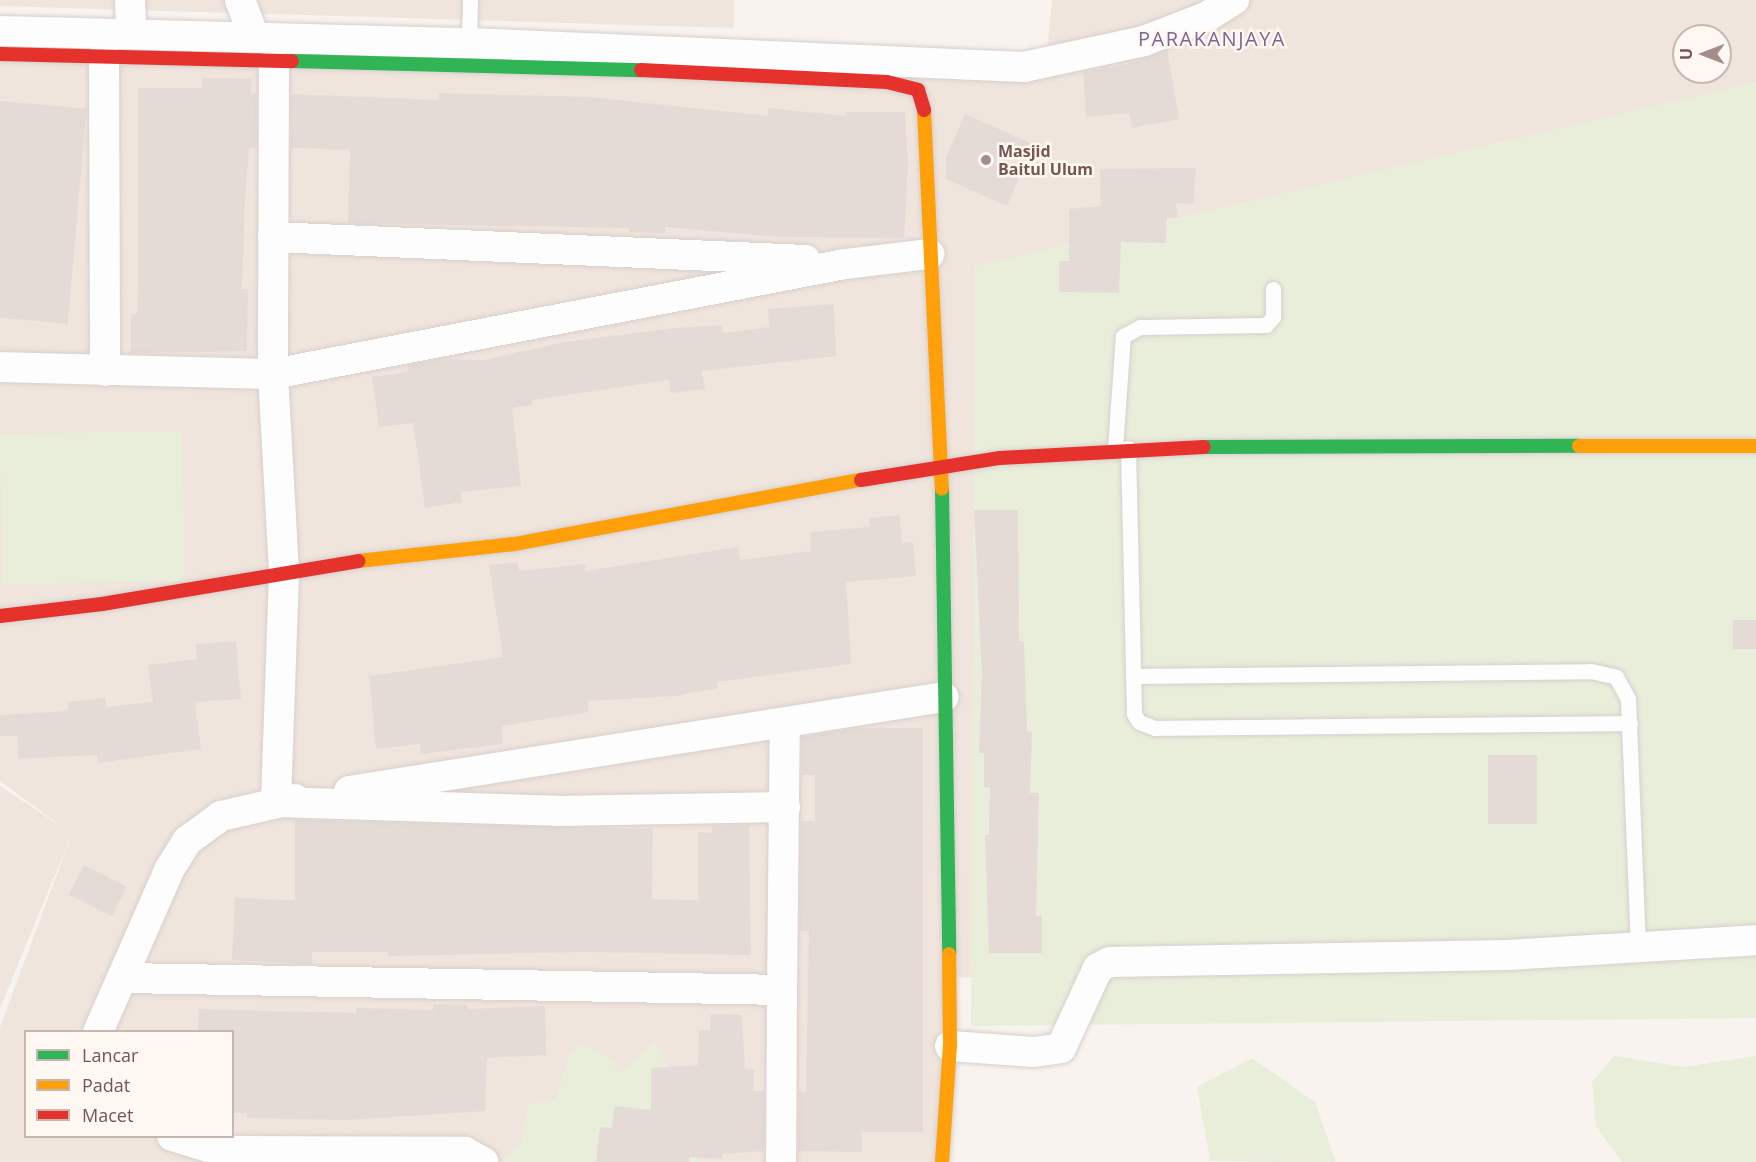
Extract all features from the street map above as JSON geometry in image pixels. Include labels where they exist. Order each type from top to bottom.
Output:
[{"type":"street","points":[[130,0],[131,34]]},
{"type":"street","points":[[240,0],[254,36]]},
{"type":"street","points":[[0,31],[469,43],[1024,67],[1144,41],[1208,16],[1234,0]]},
{"type":"street","points":[[0,54],[104,55],[274,63],[655,70],[906,85],[918,90],[925,101],[929,254],[942,465],[950,1046],[942,1162]]},
{"type":"street","points":[[104,55],[105,371]]},
{"type":"street","points":[[274,63],[273,374],[284,573],[276,802]]},
{"type":"street","points":[[273,237],[743,255],[845,264]]},
{"type":"street","points":[[0,367],[273,374],[845,264],[929,254]]},
{"type":"street","points":[[0,616],[114,602],[284,573],[514,544],[942,465],[1121,448],[1756,446]]},
{"type":"street","points":[[99,1030],[124,978],[169,870],[188,841],[222,816],[276,802],[944,697]]},
{"type":"street","points":[[781,1162],[784,723]]},
{"type":"street","points":[[276,802],[557,811],[784,807]]},
{"type":"street","points":[[950,1046],[1034,1052],[1061,1048],[1098,968],[1110,962],[1638,948],[1756,940]]},
{"type":"street","points":[[124,978],[782,990]]},
{"type":"street","points":[[175,1138],[254,1162]]},
{"type":"street","points":[[220,1151],[465,1152],[483,1162]]},
{"type":"lane","points":[[469,43],[470,0]]},
{"type":"lane","points":[[1273,289],[1273,316],[1266,325],[1140,327],[1123,336],[1121,448],[1134,714],[1139,722],[1155,728],[1630,723]]},
{"type":"lane","points":[[1133,676],[1592,671],[1620,681],[1628,699],[1630,723],[1638,948]]},
{"type":"shaded area","points":[[0,0],[734,0],[734,28],[0,6]]},
{"type":"shaded area","points":[[1052,0],[1756,0],[1756,994],[945,977],[939,1162],[0,1162],[0,1027],[72,834],[0,1008],[0,786],[64,828],[0,781],[0,38],[1045,72]]},
{"type":"green space","points":[[1756,82],[1756,1018],[971,1026],[975,266]]},
{"type":"green space","points":[[182,431],[185,581],[3,584],[0,434]]},
{"type":"green space","points":[[655,1041],[671,1075],[698,1162],[501,1162],[522,1142],[528,1104],[556,1100],[568,1058],[580,1043],[611,1059],[618,1074]]},
{"type":"green space","points":[[1614,1056],[1684,1067],[1756,1056],[1756,1162],[1622,1162],[1596,1127],[1592,1082]]},
{"type":"green space","points":[[1252,1058],[1315,1102],[1336,1162],[1210,1161],[1197,1087]]},
{"type":"building","points":[[1167,50],[1179,119],[1132,128],[1129,113],[1086,117],[1083,72],[1124,65]]},
{"type":"building","points":[[202,78],[252,79],[251,93],[257,93],[256,148],[249,148],[245,201],[242,289],[248,289],[247,351],[131,353],[131,314],[137,314],[138,279],[138,88],[202,88]]},
{"type":"building","points":[[439,93],[589,97],[768,116],[768,108],[846,116],[846,112],[905,112],[908,163],[904,238],[779,237],[665,227],[665,233],[629,232],[629,228],[348,223],[350,150],[291,148],[291,94],[439,100]]},
{"type":"building","points":[[0,101],[87,109],[68,324],[0,318]]},
{"type":"building","name":"Masjid Baitul Ulum","points":[[965,114],[1035,145],[997,151],[998,171],[1022,171],[1007,206],[946,179],[946,158]]},
{"type":"building","points":[[1196,168],[1193,204],[1176,203],[1178,217],[1167,218],[1166,243],[1121,242],[1119,293],[1059,292],[1059,261],[1069,261],[1069,209],[1101,206],[1100,169]]},
{"type":"building","points":[[834,304],[836,356],[702,371],[705,389],[671,393],[669,380],[532,400],[532,405],[512,408],[521,486],[461,492],[462,502],[425,508],[413,423],[379,427],[372,377],[408,372],[408,366],[440,359],[484,360],[565,342],[674,328],[722,325],[723,333],[769,327],[768,309]]},
{"type":"building","points":[[974,510],[1018,510],[1019,641],[1024,641],[1027,731],[1032,732],[1030,793],[1039,793],[1036,916],[1042,916],[1042,953],[989,953],[985,835],[989,835],[990,787],[984,787],[984,753],[979,753],[982,674]]},
{"type":"building","points":[[900,515],[902,543],[913,542],[916,576],[846,582],[851,664],[717,682],[718,688],[675,696],[588,701],[589,712],[502,726],[503,744],[421,754],[420,744],[376,749],[369,676],[503,657],[489,565],[518,562],[519,571],[585,564],[585,571],[738,547],[740,560],[811,551],[810,532],[870,527],[869,518]]},
{"type":"building","points":[[1733,620],[1756,620],[1756,649],[1733,649]]},
{"type":"building","points":[[236,641],[241,699],[195,702],[201,749],[98,763],[97,755],[18,759],[17,736],[0,736],[0,715],[68,711],[68,702],[105,698],[106,707],[153,702],[148,665],[197,659],[196,644]]},
{"type":"building","points":[[858,728],[923,728],[923,1132],[862,1132],[862,1152],[798,1151],[799,1092],[806,1092],[809,931],[800,931],[801,821],[815,821],[815,775],[802,775],[802,737]]},
{"type":"building","points":[[1488,755],[1537,755],[1537,824],[1488,824]]},
{"type":"building","points":[[295,820],[653,829],[652,899],[698,900],[698,832],[712,833],[712,826],[749,825],[751,955],[586,952],[388,956],[388,952],[312,952],[312,964],[232,960],[235,898],[295,900]]},
{"type":"building","points":[[84,865],[127,887],[112,916],[69,894]]},
{"type":"building","points":[[433,1004],[467,1005],[467,1009],[545,1006],[546,1055],[487,1058],[485,1111],[348,1120],[247,1118],[247,1113],[234,1113],[234,1030],[198,1030],[199,1009],[356,1013],[357,1008],[433,1010]]},
{"type":"building","points":[[711,1014],[742,1015],[745,1069],[754,1070],[754,1091],[764,1091],[764,1151],[722,1154],[722,1159],[689,1157],[689,1162],[596,1162],[600,1127],[612,1128],[615,1106],[651,1110],[651,1068],[698,1065],[699,1030],[710,1030]]},
{"type":"traffic: fast","points":[[292,61],[641,70]]},
{"type":"traffic: fast","points":[[1204,447],[1579,446]]},
{"type":"traffic: fast","points":[[942,489],[949,954]]},
{"type":"traffic: slow","points":[[924,110],[942,489]]},
{"type":"traffic: slow","points":[[1579,446],[1756,446]]},
{"type":"traffic: slow","points":[[358,561],[514,544],[861,480]]},
{"type":"traffic: slow","points":[[942,1162],[950,1046],[949,954]]},
{"type":"traffic: jam","points":[[0,54],[292,61]]},
{"type":"traffic: jam","points":[[641,70],[887,82],[918,90],[924,110]]},
{"type":"traffic: jam","points":[[861,480],[1000,458],[1204,447]]},
{"type":"traffic: jam","points":[[0,616],[102,604],[358,561]]},
{"type":"place","name":"Masjid Baitul Ulum","points":[[986,160]]},
{"type":"district","name":"PARAKANJAYA","points":[[1212,38]]}]
